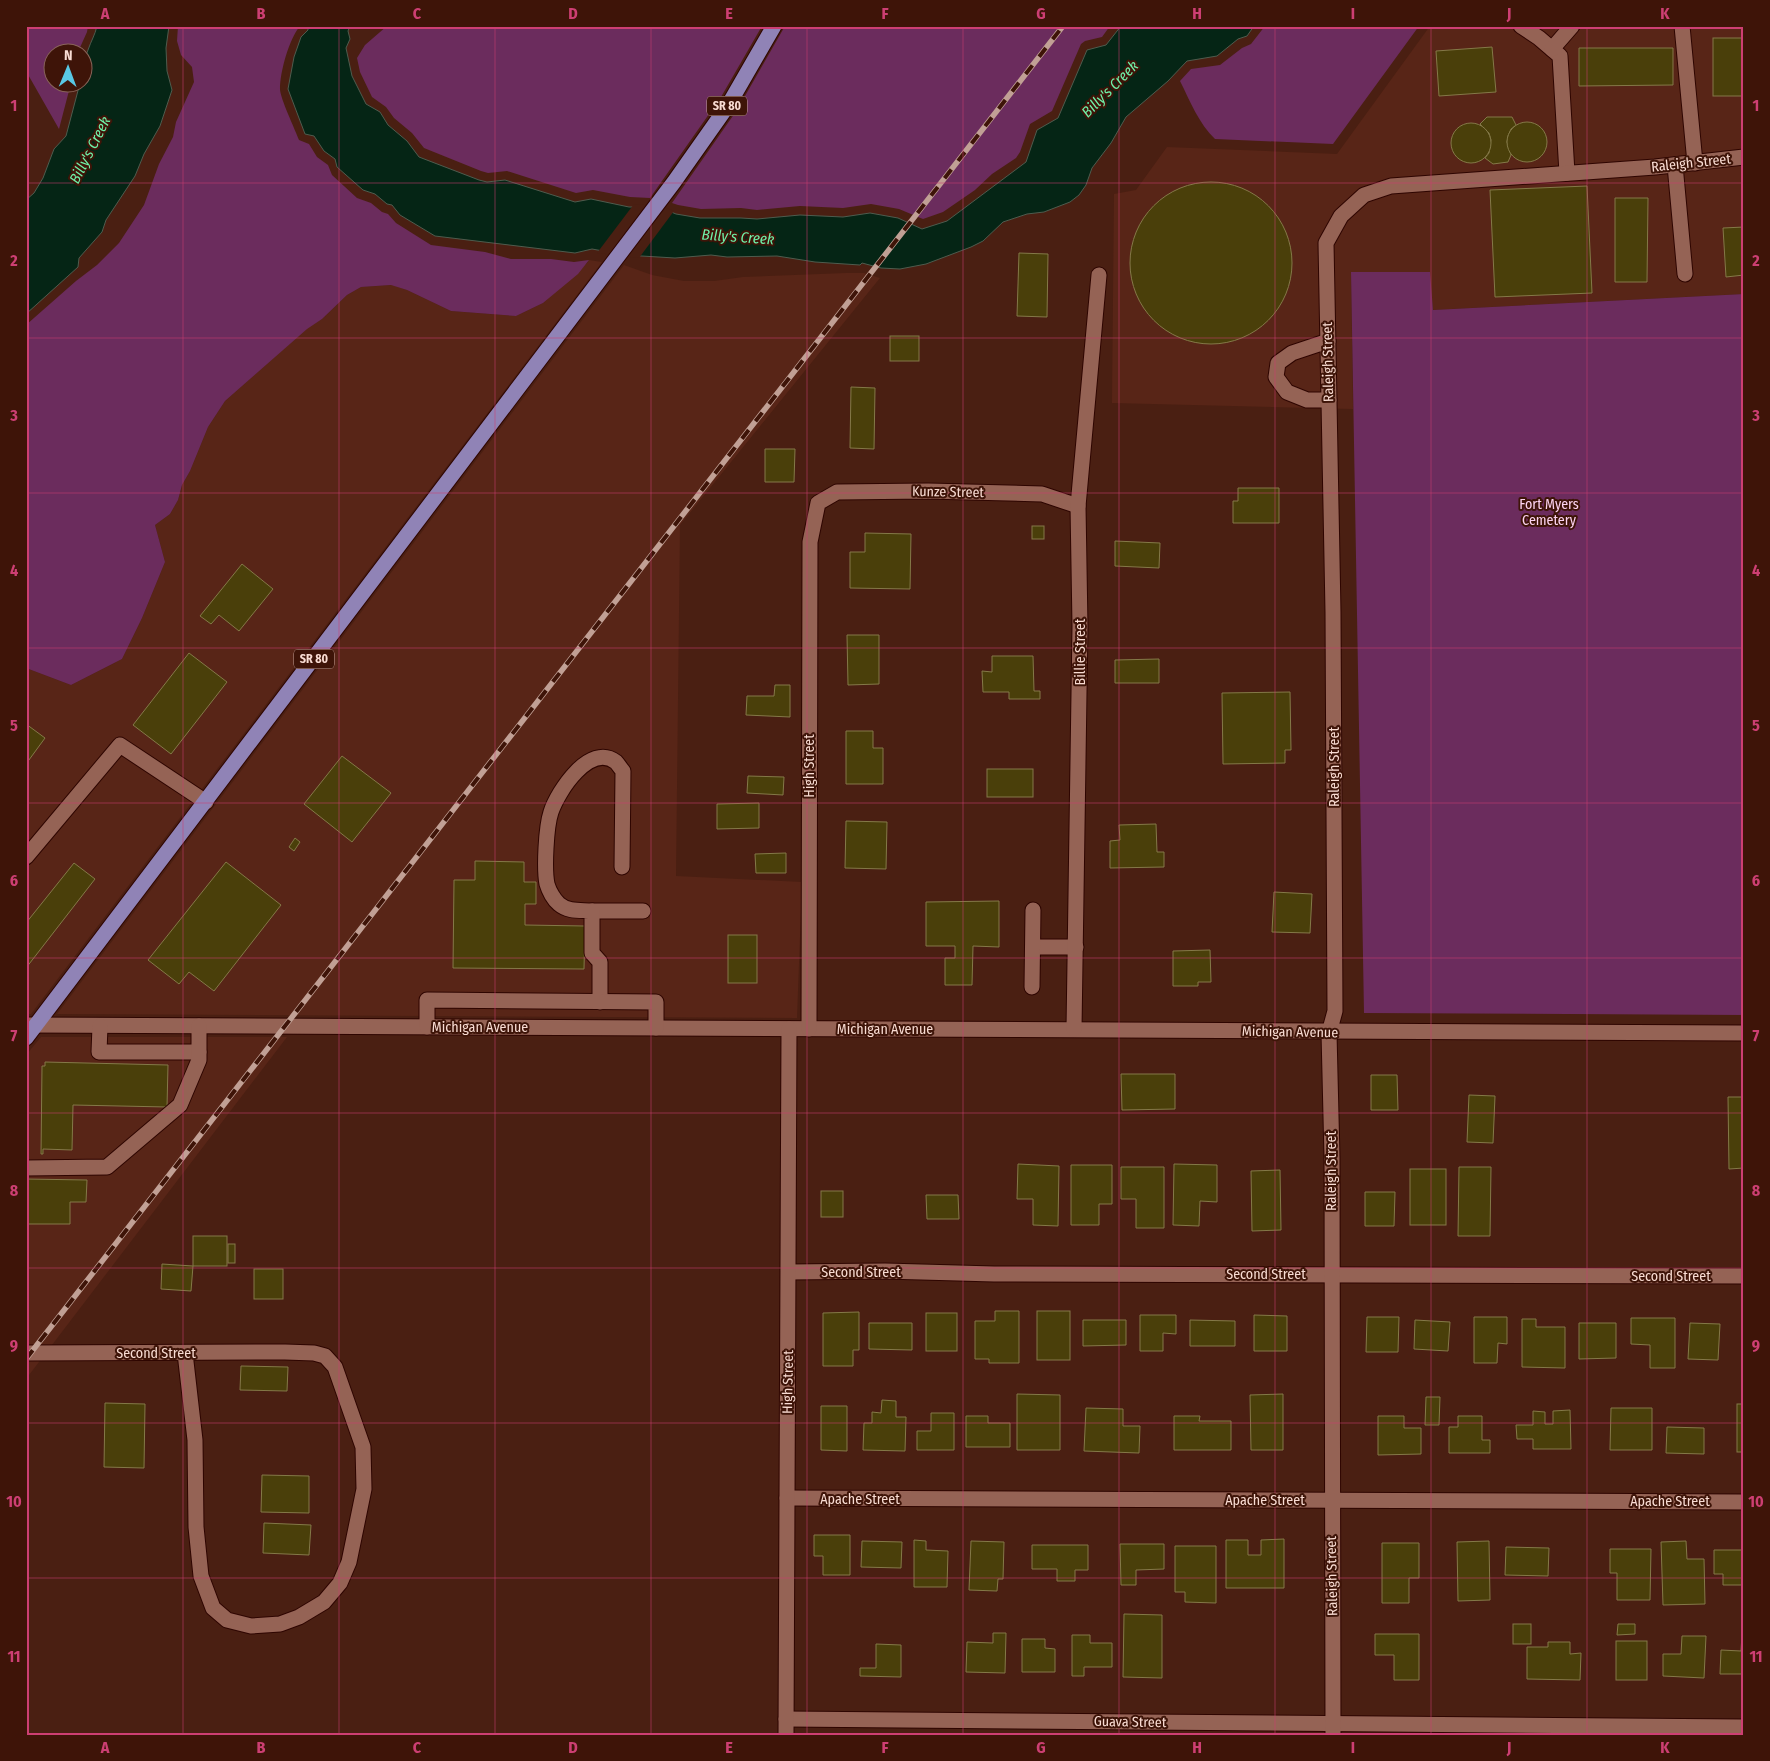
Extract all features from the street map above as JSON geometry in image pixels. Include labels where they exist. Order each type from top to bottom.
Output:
[{"type":"main road","name":"SR 80","points":[[26,1038],[31,1025],[206,802],[674,182],[729,104],[774,26]]},
{"type":"street","points":[[1521,26],[1560,56],[1567,173]]},
{"type":"street","points":[[1552,49],[1572,26]]},
{"type":"street","points":[[1682,26],[1695,163]]},
{"type":"street","name":"Raleigh Street","points":[[1333,1730],[1330,1033],[1335,1011],[1333,632],[1326,243],[1341,216],[1364,195],[1391,186],[1675,165],[1744,157]]},
{"type":"street","points":[[1675,165],[1685,274]]},
{"type":"street","name":"Billie Street","points":[[1074,1029],[1080,626],[1078,506],[1099,275]]},
{"type":"street","points":[[1328,341],[1292,353],[1278,363],[1276,377],[1287,392],[1307,400],[1329,398]]},
{"type":"street","name":"Kunze Street","points":[[818,503],[837,492],[928,491],[1042,494],[1078,506]]},
{"type":"street","name":"High Street","points":[[809,1029],[810,542],[818,503]]},
{"type":"street","points":[[26,857],[120,745],[206,802]]},
{"type":"street","points":[[622,867],[623,771],[615,762],[602,758],[586,762],[574,774],[551,811],[547,827],[547,885],[552,896],[568,910],[643,910]]},
{"type":"street","points":[[1032,986],[1033,910]]},
{"type":"street","points":[[592,911],[592,953],[600,962],[600,1002]]},
{"type":"street","points":[[1032,947],[1076,947]]},
{"type":"street","points":[[427,1027],[427,1000],[656,1002],[656,1028]]},
{"type":"street","name":"Michigan Avenue","points":[[31,1025],[1744,1034]]},
{"type":"street","points":[[100,1026],[100,1052],[199,1052]]},
{"type":"street","points":[[146,1026],[146,1052]]},
{"type":"street","points":[[26,1168],[107,1167],[180,1105],[199,1060],[199,1026]]},
{"type":"street","name":"High Street","points":[[786,1735],[789,1029]]},
{"type":"street","name":"Second Street","points":[[789,1272],[1744,1276]]},
{"type":"street","name":"Second Street","points":[[26,1353],[285,1352],[314,1353],[325,1356],[335,1368],[363,1447],[364,1489],[350,1562],[340,1583],[324,1602],[299,1617],[280,1624],[251,1626],[228,1620],[213,1608],[200,1576],[196,1527],[195,1440],[185,1353]]},
{"type":"street","name":"Apache Street","points":[[787,1498],[1744,1502]]},
{"type":"street","name":"Guava Street","points":[[786,1719],[1333,1730],[1744,1727]]},
{"type":"shaded area","points":[[1430,26],[1744,26],[1744,294],[1432,310],[1351,272],[1353,409],[1112,403],[1114,194],[1136,190],[1167,147],[1337,154]]},
{"type":"shaded area","points":[[589,260],[602,262],[31,1014],[26,1014],[26,668],[71,685],[122,659],[142,618],[165,562],[155,525],[170,514],[178,500],[182,485],[190,471],[208,427],[225,401],[307,328],[322,319],[347,295],[361,287],[392,285],[451,311],[516,316],[543,303]]},
{"type":"shaded area","points":[[624,265],[652,275],[684,281],[846,273],[864,273],[880,278],[680,525],[676,876],[802,882],[797,1018],[57,1014]]},
{"type":"shaded area","points":[[41,1037],[287,1037],[26,1379],[26,1055]]},
{"type":"green space","points":[[26,26],[88,26],[82,42],[42,42],[42,92],[69,92],[59,129],[26,71]]},
{"type":"green space","points":[[178,26],[300,26],[292,39],[286,56],[280,89],[299,140],[309,144],[317,157],[328,165],[332,175],[357,198],[371,203],[382,212],[388,214],[396,223],[431,245],[485,252],[511,259],[551,259],[574,262],[589,260],[578,274],[543,303],[516,316],[451,311],[407,290],[391,285],[361,287],[347,295],[322,319],[307,329],[225,401],[208,427],[190,471],[182,485],[178,500],[170,514],[155,525],[165,562],[142,618],[122,659],[71,685],[26,668],[26,325],[97,265],[119,243],[144,205],[159,164],[173,137],[176,122],[194,82],[192,67],[181,55],[177,41]]},
{"type":"green space","points":[[387,26],[762,26],[721,97],[650,198],[630,197],[593,190],[576,193],[507,171],[488,173],[481,171],[424,148],[412,133],[394,118],[386,107],[372,97],[360,72],[357,58],[365,45]]},
{"type":"green space","points":[[785,26],[1110,26],[1102,37],[1085,41],[1081,44],[1052,111],[1030,124],[1016,158],[943,212],[923,219],[899,209],[871,204],[843,208],[800,206],[757,210],[741,208],[701,209],[672,203],[737,110]]},
{"type":"green space","points":[[1265,26],[1419,26],[1333,144],[1215,139],[1200,119],[1180,81],[1191,69],[1220,65],[1242,48],[1251,44]]},
{"type":"green space","name":"Fort Myers Cemetery","points":[[1351,272],[1430,272],[1433,310],[1744,294],[1744,1015],[1364,1013]]},
{"type":"water","name":"Billy's Creek","points":[[97,26],[169,26],[166,48],[167,71],[172,90],[160,126],[144,154],[135,176],[106,220],[102,232],[79,258],[78,267],[26,314],[26,200],[34,193],[43,178],[54,149],[66,136],[78,92],[92,92],[91,42]]},
{"type":"water","name":"Billy's Creek","points":[[308,26],[350,26],[348,31],[350,39],[346,48],[352,76],[366,104],[380,112],[388,125],[407,141],[419,157],[479,180],[487,182],[505,180],[575,202],[591,199],[629,207],[659,207],[676,214],[700,218],[757,219],[800,215],[843,217],[870,213],[898,218],[922,229],[947,221],[1026,162],[1037,130],[1058,118],[1087,50],[1106,45],[1121,26],[1254,26],[1247,36],[1238,39],[1217,56],[1187,61],[1168,81],[1126,117],[1111,143],[1092,168],[1086,185],[1079,195],[1070,202],[1044,212],[1027,214],[1003,222],[983,241],[971,247],[926,264],[900,269],[881,268],[862,263],[860,265],[815,262],[777,256],[727,257],[711,255],[675,258],[625,255],[592,249],[575,253],[435,236],[400,215],[392,205],[387,204],[375,194],[363,190],[337,167],[335,159],[324,151],[314,136],[305,134],[288,89],[294,57],[301,37],[308,30]]},
{"type":"pier","points":[[634,204],[659,205],[674,211],[639,258],[597,253]]},
{"type":"building","points":[[1713,38],[1744,38],[1744,96],[1713,96]]},
{"type":"building","points":[[1492,47],[1496,92],[1439,96],[1436,51]]},
{"type":"building","points":[[1579,48],[1673,48],[1673,85],[1579,86]]},
{"type":"building","points":[[1487,117],[1512,117],[1516,125],[1511,129],[1508,136],[1507,142],[1511,155],[1508,162],[1493,164],[1485,158],[1489,153],[1491,140],[1489,133],[1480,124]]},
{"type":"building","points":[[1531,122],[1538,125],[1544,131],[1547,142],[1546,150],[1538,159],[1531,162],[1523,162],[1516,159],[1508,150],[1507,138],[1510,131],[1519,123]]},
{"type":"building","points":[[1475,123],[1482,126],[1488,132],[1491,143],[1490,151],[1482,160],[1475,163],[1467,163],[1460,160],[1452,151],[1451,139],[1454,132],[1463,124]]},
{"type":"building","points":[[1211,182],[1242,188],[1268,206],[1286,232],[1292,263],[1286,294],[1268,320],[1242,338],[1211,344],[1180,338],[1154,320],[1136,294],[1130,263],[1136,232],[1154,206],[1180,188]]},
{"type":"building","points":[[1587,186],[1592,293],[1495,297],[1490,190]]},
{"type":"building","points":[[1615,198],[1648,198],[1647,282],[1615,282]]},
{"type":"building","points":[[1744,227],[1744,275],[1726,277],[1723,228]]},
{"type":"building","points":[[1019,253],[1048,254],[1047,317],[1017,316]]},
{"type":"building","points":[[890,336],[919,336],[919,361],[890,361]]},
{"type":"building","points":[[851,387],[875,388],[874,449],[850,448]]},
{"type":"building","points":[[765,449],[795,449],[794,482],[765,482]]},
{"type":"building","points":[[1238,488],[1279,488],[1279,523],[1233,523],[1233,501],[1238,501]]},
{"type":"building","points":[[1032,526],[1044,526],[1044,539],[1032,539]]},
{"type":"building","points":[[865,533],[911,534],[910,589],[850,588],[850,552],[865,552]]},
{"type":"building","points":[[1115,541],[1160,543],[1159,568],[1115,566]]},
{"type":"building","points":[[242,564],[273,589],[239,631],[219,615],[211,624],[200,616]]},
{"type":"building","points":[[847,635],[879,635],[879,684],[848,685]]},
{"type":"building","points":[[189,653],[227,682],[171,754],[133,725]]},
{"type":"building","points":[[992,656],[1033,656],[1034,691],[1040,691],[1040,699],[1009,699],[1009,692],[983,692],[982,671],[992,672]]},
{"type":"building","points":[[1159,659],[1159,683],[1115,683],[1115,660]]},
{"type":"building","points":[[775,685],[790,685],[790,717],[746,715],[747,696],[774,696]]},
{"type":"building","points":[[1290,692],[1291,750],[1285,750],[1285,763],[1223,764],[1222,693]]},
{"type":"building","points":[[26,724],[45,738],[26,764]]},
{"type":"building","points":[[846,731],[873,731],[873,748],[883,748],[883,784],[846,784]]},
{"type":"building","points":[[342,756],[391,793],[352,842],[304,804]]},
{"type":"building","points":[[987,769],[1033,769],[1033,797],[987,797]]},
{"type":"building","points":[[748,776],[784,777],[783,795],[747,793]]},
{"type":"building","points":[[759,803],[759,828],[717,829],[717,804]]},
{"type":"building","points":[[846,821],[887,822],[886,869],[845,868]]},
{"type":"building","points":[[1156,824],[1157,852],[1164,852],[1164,867],[1110,868],[1110,841],[1120,840],[1119,825]]},
{"type":"building","points":[[295,838],[300,842],[294,851],[289,847]]},
{"type":"building","points":[[786,853],[786,873],[756,873],[755,854]]},
{"type":"building","points":[[475,861],[524,862],[524,882],[536,882],[536,904],[525,904],[525,925],[585,926],[584,969],[453,968],[454,880],[475,880]]},
{"type":"building","points":[[226,862],[281,905],[214,991],[189,972],[179,984],[148,960]]},
{"type":"building","points":[[74,863],[95,879],[26,968],[26,923]]},
{"type":"building","points":[[1274,892],[1312,894],[1310,933],[1272,932]]},
{"type":"building","points":[[999,901],[999,947],[973,946],[972,985],[945,985],[945,958],[955,958],[955,946],[926,946],[926,902]]},
{"type":"building","points":[[728,935],[757,935],[757,983],[728,983]]},
{"type":"building","points":[[1210,950],[1211,982],[1198,982],[1198,986],[1173,986],[1173,951]]},
{"type":"building","points":[[45,1062],[168,1065],[167,1107],[73,1105],[72,1150],[43,1149],[43,1154],[41,1154],[42,1066],[45,1066]]},
{"type":"building","points":[[1121,1074],[1175,1074],[1175,1109],[1122,1110]]},
{"type":"building","points":[[1371,1075],[1397,1075],[1398,1110],[1371,1110]]},
{"type":"building","points":[[1469,1095],[1495,1096],[1493,1143],[1467,1142]]},
{"type":"building","points":[[1728,1097],[1744,1097],[1744,1168],[1729,1169]]},
{"type":"building","points":[[1018,1164],[1059,1166],[1058,1226],[1033,1225],[1033,1199],[1017,1199]]},
{"type":"building","points":[[1174,1164],[1217,1165],[1217,1202],[1200,1201],[1199,1226],[1173,1225]]},
{"type":"building","points":[[1071,1165],[1112,1165],[1112,1204],[1099,1204],[1099,1225],[1071,1225]]},
{"type":"building","points":[[1121,1167],[1164,1167],[1164,1228],[1136,1228],[1136,1199],[1121,1199]]},
{"type":"building","points":[[1459,1167],[1491,1167],[1490,1236],[1458,1236]]},
{"type":"building","points":[[1410,1169],[1446,1169],[1446,1225],[1410,1225]]},
{"type":"building","points":[[1280,1170],[1281,1230],[1252,1231],[1251,1171]]},
{"type":"building","points":[[26,1179],[87,1180],[86,1202],[70,1202],[70,1224],[26,1224]]},
{"type":"building","points":[[821,1191],[843,1191],[843,1217],[821,1217]]},
{"type":"building","points":[[1365,1192],[1395,1192],[1394,1226],[1365,1226]]},
{"type":"building","points":[[926,1195],[958,1195],[959,1219],[927,1219]]},
{"type":"building","points":[[193,1236],[227,1236],[227,1266],[193,1266]]},
{"type":"building","points":[[228,1244],[235,1244],[235,1263],[228,1263]]},
{"type":"building","points":[[162,1264],[193,1266],[191,1291],[161,1289]]},
{"type":"building","points":[[254,1269],[283,1269],[283,1299],[254,1299]]},
{"type":"building","points":[[995,1311],[1019,1311],[1019,1363],[989,1363],[989,1359],[975,1359],[975,1321],[995,1321]]},
{"type":"building","points":[[1037,1311],[1070,1311],[1070,1360],[1037,1360]]},
{"type":"building","points":[[859,1312],[859,1350],[853,1350],[853,1366],[823,1366],[823,1313]]},
{"type":"building","points":[[926,1313],[957,1313],[957,1351],[926,1351]]},
{"type":"building","points":[[1140,1315],[1176,1315],[1176,1334],[1163,1333],[1163,1351],[1140,1351]]},
{"type":"building","points":[[1254,1315],[1287,1316],[1287,1351],[1254,1351]]},
{"type":"building","points":[[1367,1317],[1399,1317],[1398,1352],[1366,1352]]},
{"type":"building","points":[[1474,1317],[1507,1317],[1507,1344],[1498,1343],[1497,1363],[1474,1363]]},
{"type":"building","points":[[1631,1318],[1675,1318],[1675,1368],[1650,1368],[1650,1345],[1631,1344]]},
{"type":"building","points":[[1522,1319],[1536,1319],[1536,1327],[1565,1327],[1565,1368],[1522,1367]]},
{"type":"building","points":[[1083,1320],[1126,1320],[1126,1345],[1083,1346]]},
{"type":"building","points":[[1190,1320],[1235,1321],[1235,1346],[1190,1346]]},
{"type":"building","points":[[1415,1320],[1450,1322],[1448,1351],[1414,1349]]},
{"type":"building","points":[[869,1323],[912,1323],[912,1350],[869,1349]]},
{"type":"building","points":[[1579,1323],[1616,1323],[1616,1358],[1579,1359]]},
{"type":"building","points":[[1690,1323],[1720,1324],[1718,1360],[1688,1359]]},
{"type":"building","points":[[1742,1329],[1744,1329],[1744,1376],[1742,1376]]},
{"type":"building","points":[[241,1366],[288,1367],[287,1391],[240,1390]]},
{"type":"building","points":[[1017,1394],[1060,1395],[1060,1450],[1017,1450]]},
{"type":"building","points":[[1283,1394],[1283,1450],[1251,1450],[1250,1395]]},
{"type":"building","points":[[1426,1397],[1440,1397],[1439,1425],[1425,1425]]},
{"type":"building","points":[[882,1400],[896,1401],[896,1417],[906,1417],[905,1451],[863,1450],[864,1423],[872,1423],[872,1412],[881,1413]]},
{"type":"building","points":[[105,1403],[145,1404],[144,1468],[104,1467]]},
{"type":"building","points":[[1737,1404],[1744,1404],[1744,1452],[1737,1452]]},
{"type":"building","points":[[821,1406],[847,1406],[847,1451],[821,1450]]},
{"type":"building","points":[[1086,1408],[1123,1409],[1123,1426],[1140,1426],[1139,1453],[1084,1451]]},
{"type":"building","points":[[1611,1408],[1652,1408],[1652,1450],[1610,1450]]},
{"type":"building","points":[[1570,1410],[1571,1449],[1533,1449],[1533,1439],[1517,1439],[1516,1425],[1533,1425],[1533,1411],[1545,1412],[1545,1424],[1553,1424],[1553,1411]]},
{"type":"building","points":[[931,1413],[954,1413],[954,1450],[917,1450],[917,1431],[931,1431]]},
{"type":"building","points":[[966,1416],[988,1416],[988,1423],[1010,1423],[1010,1447],[966,1447]]},
{"type":"building","points":[[1174,1416],[1200,1416],[1199,1421],[1231,1421],[1231,1450],[1174,1450]]},
{"type":"building","points":[[1378,1416],[1404,1416],[1404,1428],[1421,1428],[1421,1454],[1378,1455]]},
{"type":"building","points":[[1458,1416],[1482,1416],[1482,1440],[1490,1440],[1490,1453],[1449,1453],[1449,1427],[1458,1427]]},
{"type":"building","points":[[1667,1427],[1704,1428],[1704,1454],[1666,1453]]},
{"type":"building","points":[[262,1475],[309,1476],[309,1513],[261,1512]]},
{"type":"building","points":[[264,1523],[311,1525],[309,1555],[263,1553]]},
{"type":"building","points":[[814,1535],[850,1535],[850,1575],[823,1575],[823,1556],[814,1556]]},
{"type":"building","points":[[1284,1539],[1284,1588],[1226,1588],[1226,1540],[1248,1540],[1248,1555],[1261,1555],[1261,1540]]},
{"type":"building","points":[[914,1540],[926,1541],[926,1550],[948,1551],[947,1587],[914,1587]]},
{"type":"building","points":[[862,1541],[902,1542],[901,1568],[861,1567]]},
{"type":"building","points":[[971,1541],[1004,1542],[1003,1579],[998,1579],[997,1591],[969,1590]]},
{"type":"building","points":[[1489,1541],[1490,1600],[1458,1601],[1457,1542]]},
{"type":"building","points":[[1686,1541],[1687,1559],[1704,1559],[1705,1604],[1663,1605],[1661,1542]]},
{"type":"building","points":[[1382,1543],[1419,1543],[1419,1578],[1409,1578],[1409,1603],[1382,1603]]},
{"type":"building","points":[[1120,1544],[1164,1544],[1164,1569],[1136,1570],[1136,1585],[1121,1585]]},
{"type":"building","points":[[1032,1545],[1088,1545],[1088,1570],[1075,1570],[1075,1581],[1057,1581],[1057,1569],[1032,1569]]},
{"type":"building","points":[[1175,1546],[1216,1546],[1216,1603],[1185,1602],[1185,1592],[1175,1592]]},
{"type":"building","points":[[1506,1547],[1549,1548],[1548,1576],[1505,1575]]},
{"type":"building","points":[[1610,1549],[1651,1549],[1650,1600],[1617,1600],[1617,1573],[1610,1573]]},
{"type":"building","points":[[1714,1550],[1744,1550],[1744,1585],[1723,1585],[1723,1574],[1714,1574]]},
{"type":"building","points":[[1124,1614],[1162,1615],[1162,1678],[1123,1677]]},
{"type":"building","points":[[1513,1624],[1531,1624],[1531,1644],[1513,1644]]},
{"type":"building","points":[[1618,1624],[1635,1624],[1635,1634],[1617,1635]]},
{"type":"building","points":[[993,1633],[1006,1633],[1005,1673],[966,1672],[967,1642],[993,1643]]},
{"type":"building","points":[[1375,1634],[1419,1634],[1419,1680],[1394,1680],[1394,1655],[1375,1655]]},
{"type":"building","points":[[1742,1634],[1744,1634],[1744,1674],[1720,1674],[1721,1650],[1741,1651]]},
{"type":"building","points":[[1072,1635],[1090,1635],[1090,1643],[1112,1643],[1112,1667],[1084,1667],[1084,1676],[1072,1676]]},
{"type":"building","points":[[1682,1636],[1706,1636],[1704,1678],[1663,1676],[1663,1654],[1681,1654]]},
{"type":"building","points":[[1022,1639],[1045,1639],[1045,1648],[1055,1649],[1055,1672],[1022,1672]]},
{"type":"building","points":[[1616,1641],[1647,1641],[1647,1680],[1616,1680]]},
{"type":"building","points":[[1548,1642],[1570,1642],[1570,1654],[1581,1653],[1580,1680],[1527,1679],[1527,1647],[1548,1647]]},
{"type":"building","points":[[876,1644],[901,1645],[901,1677],[860,1676],[860,1668],[876,1668]]},
{"type":"railway","points":[[26,1359],[1063,26]]}]
